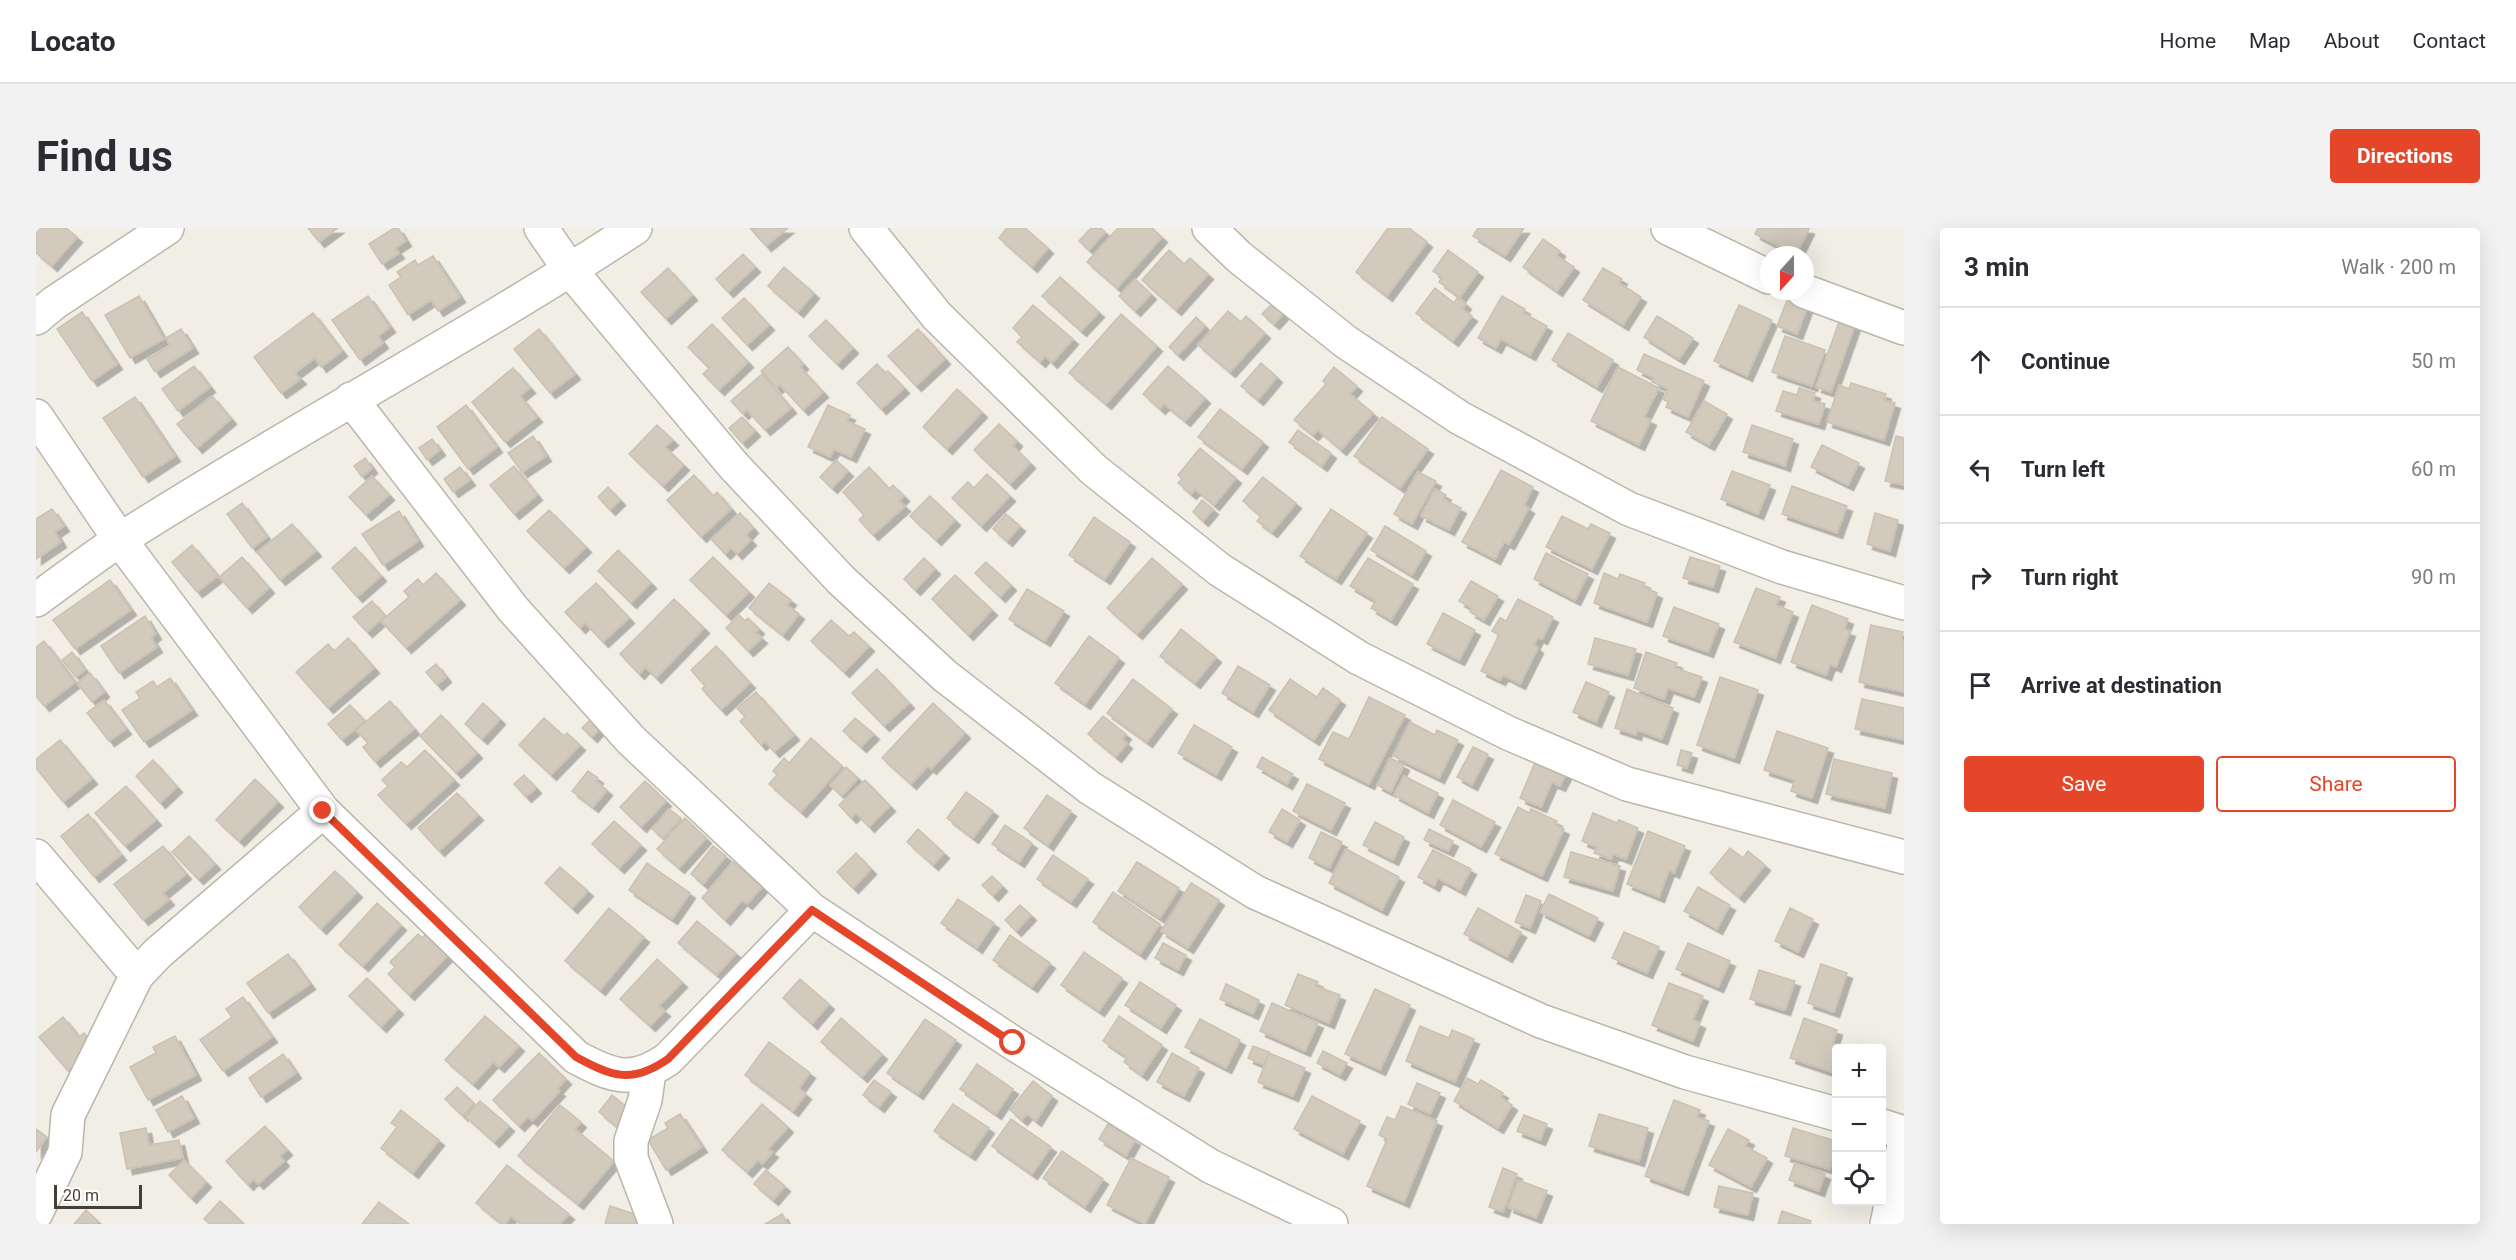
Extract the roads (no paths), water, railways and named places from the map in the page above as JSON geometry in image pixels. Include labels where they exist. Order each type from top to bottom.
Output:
[{"type":"street","points":[[36,318],[54,303],[167,228]]},
{"type":"street","points":[[541,228],[570,270],[733,465],[841,580],[945,676],[1090,788],[1255,892],[1540,1021],[1685,1072],[1832,1113]]},
{"type":"street","points":[[36,600],[120,540],[351,399],[570,270],[635,228]]},
{"type":"street","points":[[866,228],[937,316],[1094,470],[1220,570],[1359,658],[1508,733],[1627,784],[1904,857]]},
{"type":"street","points":[[1209,228],[1239,257],[1346,342],[1460,418],[1629,509],[1782,567],[1904,603]]},
{"type":"street","points":[[1668,228],[1760,273]]},
{"type":"street","points":[[1814,295],[1904,328]]},
{"type":"street","points":[[351,399],[513,609],[631,740],[812,910],[1013,1043],[1210,1166],[1331,1224]]},
{"type":"street","points":[[36,416],[120,540],[323,811],[576,1057],[600,1070],[622,1076],[649,1072],[668,1059],[812,910]]},
{"type":"street","points":[[36,1214],[64,1152],[68,1115],[137,975],[158,953],[323,811]]},
{"type":"street","points":[[36,856],[137,975]]},
{"type":"street","points":[[649,1072],[645,1100],[631,1141],[631,1158],[656,1224]]},
{"type":"street","points":[[1886,1127],[1904,1132]]},
{"type":"street","points":[[1887,1224],[1904,1146]]}]
